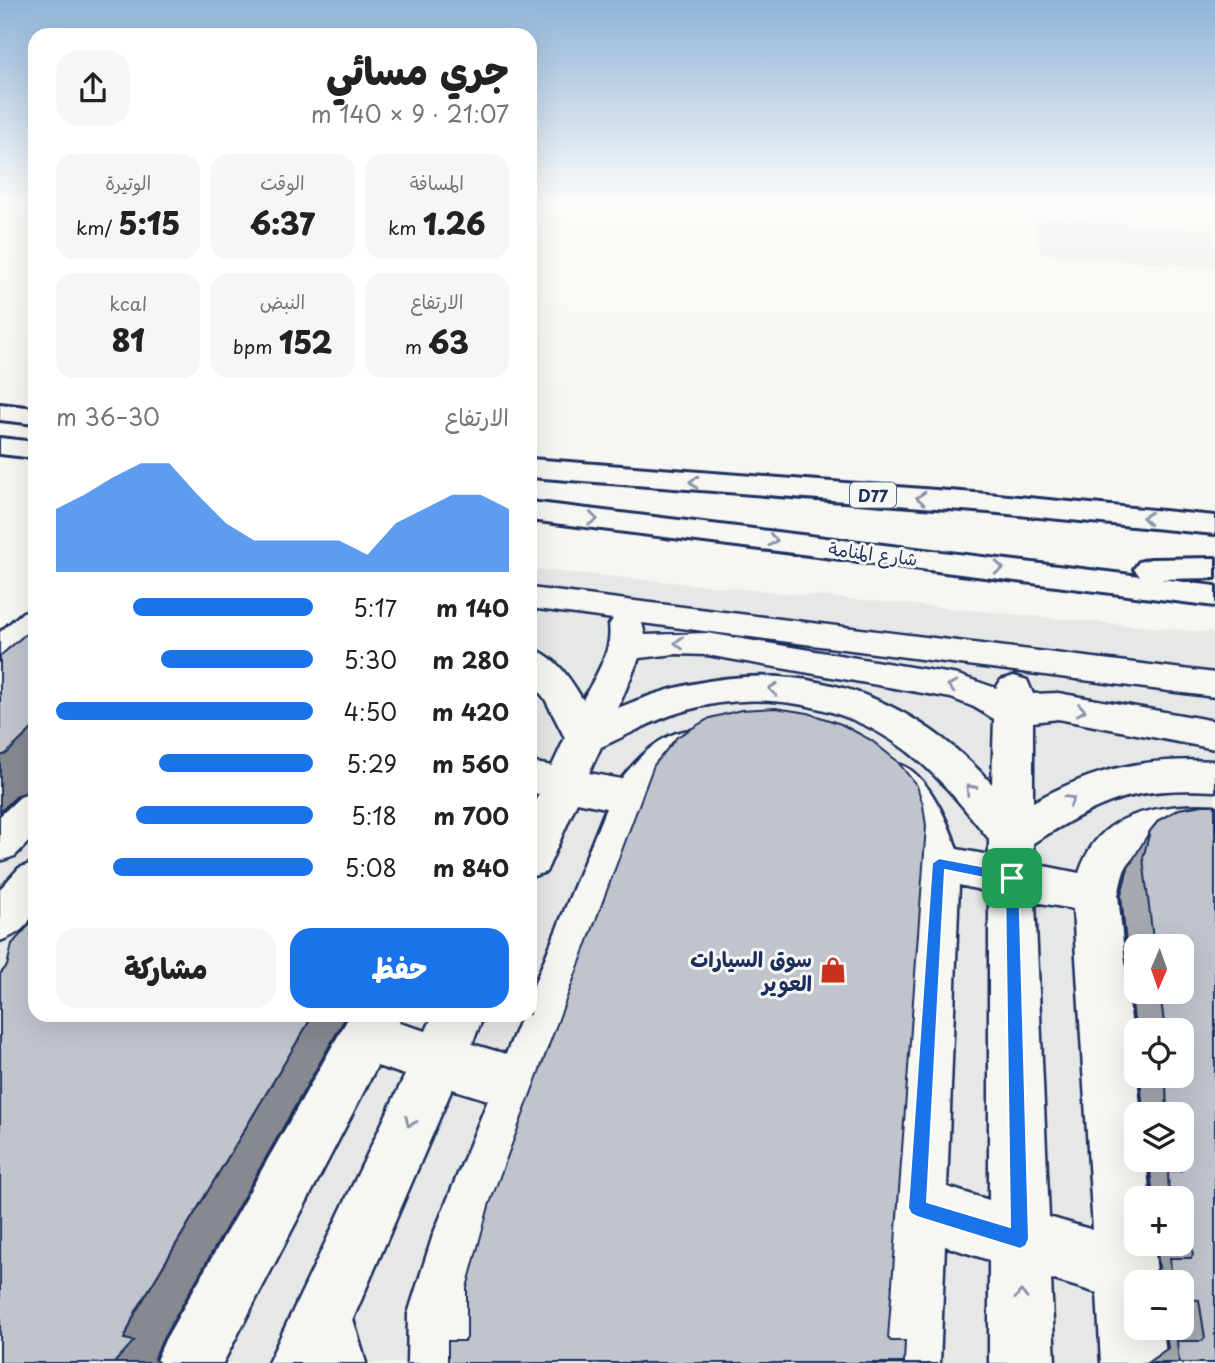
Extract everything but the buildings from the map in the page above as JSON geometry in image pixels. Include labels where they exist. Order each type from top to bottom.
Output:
[{"type":"main road","points":[[0,412],[28,415]]},
{"type":"main road","points":[[0,446],[28,449]]},
{"type":"main road","name":"D77","points":[[537,469],[988,503],[1215,525]]},
{"type":"main road","name":"شارع المنامة","points":[[537,512],[1105,581],[1215,598]]},
{"type":"main road","points":[[1105,581],[1158,568],[1215,568]]},
{"type":"street","points":[[0,650],[28,627]]},
{"type":"lane","points":[[537,581],[1215,663]]},
{"type":"lane","points":[[537,599],[1215,685]]},
{"type":"lane","points":[[537,826],[547,780],[585,738],[625,650],[628,635],[619,609]]},
{"type":"lane","points":[[625,650],[678,642],[707,643],[958,687],[987,698],[1014,713],[1058,706],[1215,735]]},
{"type":"lane","points":[[1015,661],[1012,856],[1022,1363]]},
{"type":"lane","points":[[537,664],[561,694],[585,738]]},
{"type":"lane","points":[[585,738],[678,699],[719,690],[762,688],[807,693],[851,704],[893,723],[931,748],[1012,856],[1095,895]]},
{"type":"lane","points":[[440,1363],[440,1314],[463,1235],[631,797],[657,763],[686,744],[720,733],[758,729],[796,732],[852,752],[901,784],[924,814],[934,838],[939,863],[907,1363]]},
{"type":"lane","points":[[939,863],[1012,856],[1084,792],[1113,781],[1147,775],[1215,776]]},
{"type":"lane","points":[[547,780],[631,797]]},
{"type":"lane","points":[[0,845],[28,815]]},
{"type":"lane","points":[[1126,1270],[1095,895],[1110,853],[1134,835],[1166,825],[1215,823]]},
{"type":"lane","points":[[28,889],[0,923],[28,933]]},
{"type":"lane","points":[[188,1363],[371,1026],[449,1037],[521,1084]]},
{"type":"lane","points":[[318,1348],[449,1037]]},
{"type":"lane","points":[[917,1208],[1124,1270]]},
{"type":"lane","points":[[1132,1340],[1134,1363]]},
{"type":"shaded area","points":[[1187,266],[1215,266],[1215,268]]},
{"type":"shaded area","name":"سوق السيارات العوير","points":[[537,570],[1215,633],[1215,1363],[0,1363],[0,707],[28,682],[28,1022],[537,1022]]},
{"type":"place","name":"سوق السيارات العوير","points":[[833,970]]},
{"type":"route","points":[[939,863],[1012,878],[1020,1239],[917,1208],[939,863]]}]
